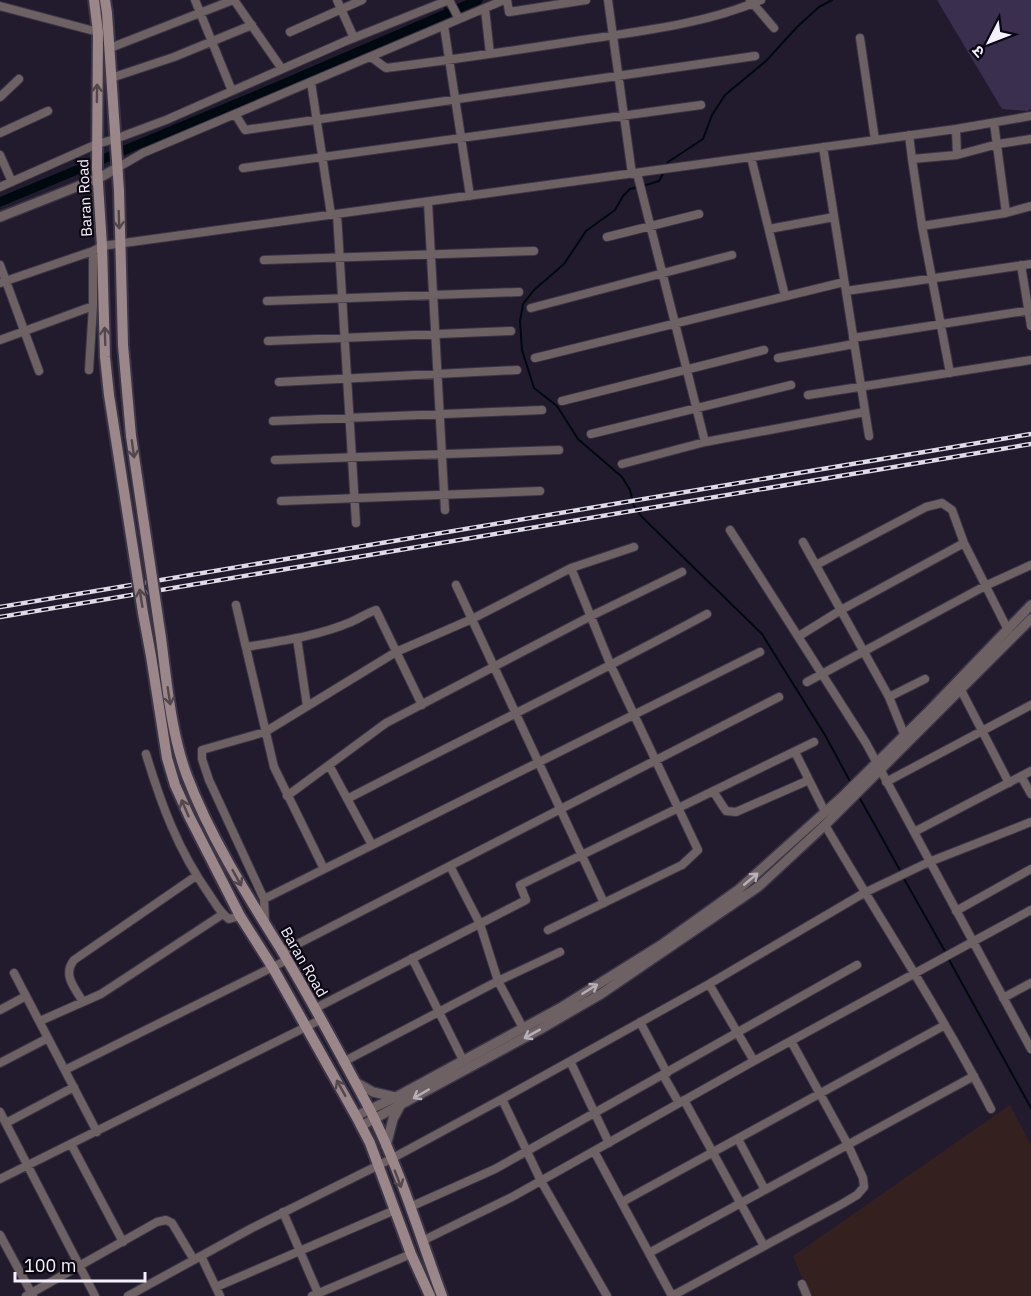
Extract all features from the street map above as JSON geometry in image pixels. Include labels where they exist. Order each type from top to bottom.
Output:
[{"type":"main road","name":"Baran Road","points":[[94,0],[98,32],[97,148],[100,225],[98,249],[105,357],[143,613],[152,656],[164,739],[175,785],[211,862],[240,916],[273,968],[361,1126],[411,1254],[430,1296]]},
{"type":"main road","points":[[105,0],[110,48],[120,244]]},
{"type":"main road","name":"Baran Road","points":[[120,244],[123,345],[131,436],[176,731],[187,776],[211,830],[372,1115],[410,1207],[442,1296]]},
{"type":"street","points":[[195,0],[232,91]]},
{"type":"street","points":[[110,48],[234,0],[282,69]]},
{"type":"street","points":[[337,0],[354,38]]},
{"type":"street","points":[[290,32],[363,0]]},
{"type":"street","points":[[0,187],[115,142],[437,4],[449,0],[459,20]]},
{"type":"street","points":[[0,217],[143,153],[506,0],[508,12],[586,0]]},
{"type":"street","points":[[608,0],[624,114],[636,176],[643,195],[705,442]]},
{"type":"street","points":[[371,57],[386,68],[449,60],[613,35],[716,16],[761,0]]},
{"type":"street","points":[[751,2],[774,28]]},
{"type":"street","points":[[0,6],[98,32]]},
{"type":"street","points":[[484,9],[490,54]]},
{"type":"street","points":[[111,78],[252,26]]},
{"type":"street","points":[[444,26],[470,196]]},
{"type":"street","points":[[860,38],[875,140]]},
{"type":"street","points":[[235,114],[245,130],[755,56]]},
{"type":"street","points":[[0,97],[19,79]]},
{"type":"street","points":[[311,82],[340,258],[356,523]]},
{"type":"street","points":[[243,168],[701,105]]},
{"type":"street","points":[[0,133],[48,111]]},
{"type":"street","points":[[3,282],[98,249],[120,244],[470,196],[636,176],[676,167],[957,129],[1031,116]]},
{"type":"street","points":[[994,123],[1006,213]]},
{"type":"street","points":[[957,129],[957,155]]},
{"type":"street","points":[[909,135],[922,226],[950,373]]},
{"type":"street","points":[[912,159],[957,155],[998,144],[1031,139]]},
{"type":"street","points":[[822,147],[869,436]]},
{"type":"street","points":[[0,155],[12,182]]},
{"type":"street","points":[[751,157],[785,296]]},
{"type":"street","points":[[428,202],[445,510]]},
{"type":"street","points":[[922,226],[1006,213],[1031,206]]},
{"type":"street","points":[[607,237],[699,214]]},
{"type":"street","points":[[769,229],[834,217]]},
{"type":"street","points":[[90,370],[98,249]]},
{"type":"street","points":[[264,260],[534,251]]},
{"type":"street","points":[[531,308],[732,255]]},
{"type":"street","points":[[846,291],[1031,264]]},
{"type":"street","points":[[0,265],[3,282],[25,330],[39,371]]},
{"type":"street","points":[[1022,265],[1031,326]]},
{"type":"street","points":[[535,358],[844,282]]},
{"type":"street","points":[[267,301],[519,292]]},
{"type":"street","points":[[0,340],[93,306]]},
{"type":"street","points":[[778,358],[941,324],[1030,310]]},
{"type":"street","points":[[268,341],[511,331]]},
{"type":"street","points":[[562,401],[764,350]]},
{"type":"street","points":[[808,395],[1031,360]]},
{"type":"street","points":[[279,382],[517,370]]},
{"type":"street","points":[[591,434],[791,385]]},
{"type":"street","points":[[273,421],[542,410]]},
{"type":"street","points":[[622,464],[705,442],[865,412]]},
{"type":"street","points":[[275,460],[558,450]]},
{"type":"street","points":[[281,501],[540,491]]},
{"type":"street","points":[[816,565],[926,507],[942,503],[952,510],[964,543],[1008,630]]},
{"type":"street","points":[[730,531],[823,674],[878,766],[1031,1049]]},
{"type":"street","points":[[804,542],[889,697],[904,734]]},
{"type":"street","points":[[799,636],[841,610],[964,543]]},
{"type":"street","points":[[265,926],[264,899],[209,780],[202,759],[202,750],[266,732],[396,652],[472,619],[571,568],[634,547]]},
{"type":"street","points":[[807,682],[985,586],[1031,565]]},
{"type":"street","points":[[548,930],[682,865],[698,850],[611,666],[571,568]]},
{"type":"street","points":[[287,796],[386,723],[591,616],[682,572]]},
{"type":"street","points":[[456,585],[603,903]]},
{"type":"street","points":[[236,605],[274,767],[324,869]]},
{"type":"street","points":[[878,766],[904,734],[1031,605]]},
{"type":"street","points":[[246,647],[297,638],[352,622],[363,614],[376,610],[422,705]]},
{"type":"street","points":[[347,799],[611,666],[707,614]]},
{"type":"street","points":[[361,1126],[372,1115],[539,1030],[601,994],[758,887],[825,825],[864,779],[961,690],[1031,619]]},
{"type":"street","points":[[297,638],[307,706]]},
{"type":"street","points":[[264,899],[760,652]]},
{"type":"street","points":[[889,697],[925,679]]},
{"type":"street","points":[[961,690],[1009,783]]},
{"type":"street","points":[[65,1070],[273,968],[284,956],[450,866],[779,697]]},
{"type":"street","points":[[886,782],[1031,705]]},
{"type":"street","points":[[314,1009],[526,900],[520,885],[814,742]]},
{"type":"street","points":[[795,752],[825,812]]},
{"type":"street","points":[[146,754],[167,819],[196,876],[223,914],[229,919],[240,916]]},
{"type":"street","points":[[329,765],[372,845]]},
{"type":"street","points":[[914,832],[1031,771]]},
{"type":"street","points":[[1022,776],[1031,794]]},
{"type":"street","points":[[713,791],[726,811],[736,812],[809,780]]},
{"type":"street","points":[[386,1147],[398,1101],[463,1060],[578,997],[701,917],[760,872],[825,812],[846,798]]},
{"type":"street","points":[[130,1295],[283,1212],[391,1159],[502,1099],[709,984],[864,893],[929,862],[1031,822]]},
{"type":"street","points":[[825,825],[864,893],[916,973],[991,1109]]},
{"type":"street","points":[[450,866],[480,924],[498,981],[523,1028]]},
{"type":"street","points":[[956,911],[1031,869]]},
{"type":"street","points":[[83,1002],[68,976],[68,967],[74,960],[196,876]]},
{"type":"street","points":[[422,1241],[541,1181],[754,1061],[1031,910]]},
{"type":"street","points":[[39,1021],[101,994],[223,914]]},
{"type":"street","points":[[343,1062],[498,981],[560,952]]},
{"type":"street","points":[[412,958],[463,1060]]},
{"type":"street","points":[[410,1207],[495,1169],[857,965]]},
{"type":"street","points":[[14,973],[97,1132]]},
{"type":"street","points":[[1004,998],[1031,983]]},
{"type":"street","points":[[709,984],[754,1061]]},
{"type":"street","points":[[0,1010],[26,996]]},
{"type":"street","points":[[0,1179],[320,1020]]},
{"type":"street","points":[[640,1022],[665,1074],[713,1152],[764,1246]]},
{"type":"street","points":[[622,1202],[945,1025]]},
{"type":"street","points":[[0,1063],[48,1038]]},
{"type":"street","points":[[594,1151],[672,1296],[842,1204],[857,1195],[864,1187],[863,1178],[848,1145],[791,1041]]},
{"type":"street","points":[[570,1061],[609,1143]]},
{"type":"street","points":[[649,1253],[974,1076]]},
{"type":"street","points":[[353,1081],[373,1092],[398,1101]]},
{"type":"street","points":[[6,1123],[74,1087]]},
{"type":"street","points":[[502,1099],[541,1181],[607,1296]]},
{"type":"street","points":[[0,1112],[95,1296]]},
{"type":"street","points":[[356,1116],[372,1115]]},
{"type":"street","points":[[738,1138],[765,1190]]},
{"type":"street","points":[[71,1144],[123,1242]]},
{"type":"street","points":[[216,1287],[394,1210]]},
{"type":"street","points":[[283,1212],[300,1251],[315,1295],[411,1254]]},
{"type":"street","points":[[0,1235],[30,1295],[158,1222],[166,1220],[172,1224],[197,1258],[220,1296]]},
{"type":"street","points":[[802,1284],[807,1296]]},
{"type":"shaded area","points":[[937,0],[1031,0],[1031,109],[1027,111],[1002,109]]},
{"type":"shaded area","points":[[1010,1105],[1031,1145],[1031,1296],[810,1296],[793,1256]]},
{"type":"waterway","points":[[0,202],[478,0]]},
{"type":"waterway","points":[[666,166],[668,162],[703,139],[712,115],[725,95],[766,61],[819,7],[832,0]]},
{"type":"waterway","points":[[444,5],[447,13]]},
{"type":"waterway","points":[[643,186],[659,181],[664,172]]},
{"type":"waterway","points":[[638,187],[630,189],[615,210],[586,231],[564,264],[534,290],[523,304],[520,321],[522,350],[534,388],[557,406],[578,439],[622,477],[630,490],[634,506],[642,517],[762,634],[825,735],[851,783]]},
{"type":"waterway","points":[[858,795],[901,872]]},
{"type":"waterway","points":[[903,877],[946,953]]},
{"type":"waterway","points":[[948,958],[1031,1108]]},
{"type":"railway","points":[[0,607],[1031,434]]},
{"type":"railway","points":[[0,617],[1031,444]]}]
